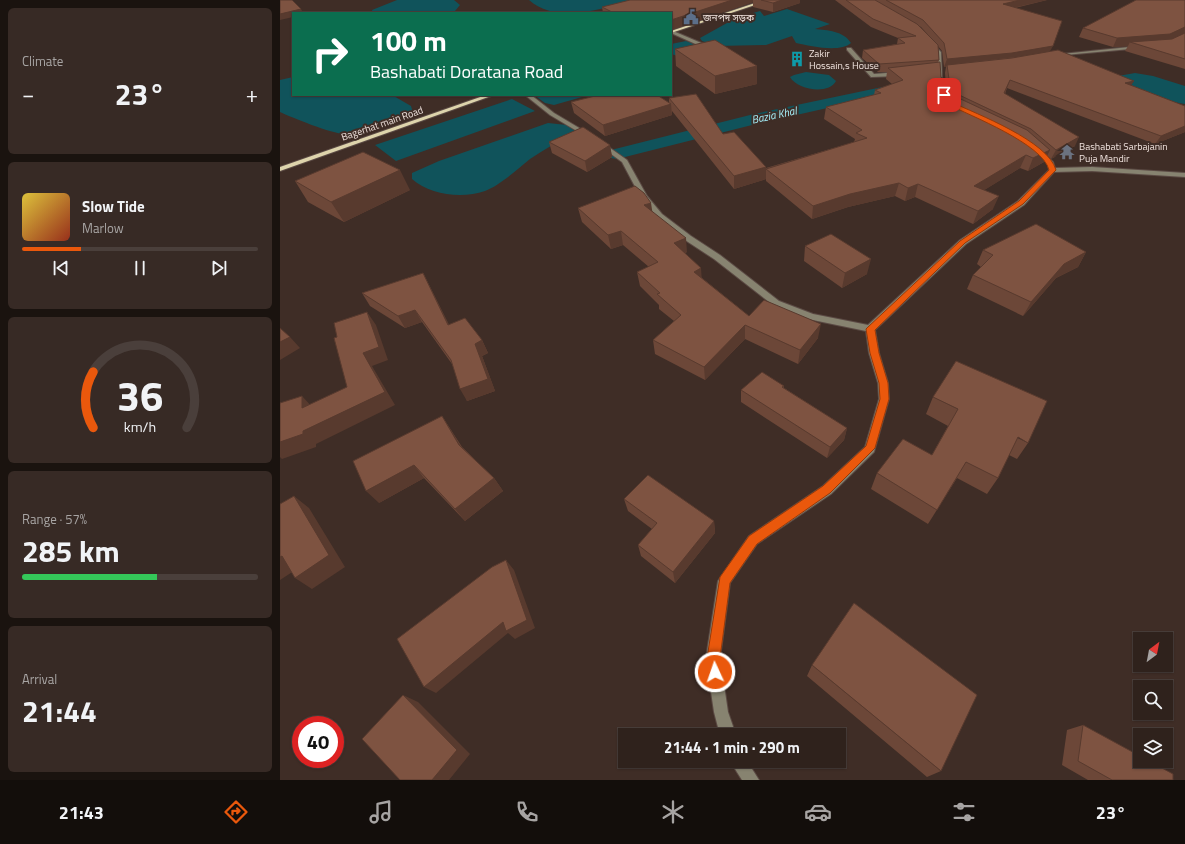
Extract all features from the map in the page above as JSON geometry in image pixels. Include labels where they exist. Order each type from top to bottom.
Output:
[{"type":"main road","points":[[672,32],[768,0]]},
{"type":"main road","name":"Bagerhat main Road","points":[[280,169],[488,96]]},
{"type":"street","points":[[672,32],[715,52]]},
{"type":"street","points":[[928,40],[939,52],[938,71],[941,82]]},
{"type":"street","points":[[1048,55],[1146,47]]},
{"type":"street","points":[[849,49],[873,76],[906,73]]},
{"type":"street","points":[[938,71],[948,69]]},
{"type":"street","points":[[529,96],[552,114],[594,138],[626,161],[644,196],[659,216],[688,238],[717,257],[776,303],[811,317],[870,329]]},
{"type":"street","points":[[1030,143],[1051,163],[1052,170]]},
{"type":"street","points":[[870,329],[963,242],[1021,203],[1052,170],[1092,169],[1185,175]]},
{"type":"street","points":[[726,728],[720,712],[713,658],[724,581],[753,540],[827,490],[870,448],[884,399],[883,383],[874,353],[870,329]]},
{"type":"street","points":[[743,768],[751,780]]},
{"type":"water","points":[[397,0],[454,0],[460,5],[455,11],[452,12],[373,12],[372,10]]},
{"type":"water","points":[[529,0],[637,0],[582,12],[554,12],[541,8]]},
{"type":"water","points":[[787,9],[830,24],[815,29],[840,34],[851,43],[840,48],[817,47],[796,43],[792,36],[766,45],[716,46],[702,41],[700,38],[736,18],[760,11],[764,16]]},
{"type":"water","points":[[686,41],[697,45],[678,56],[672,54],[672,44]]},
{"type":"water","points":[[806,72],[829,75],[836,81],[827,88],[813,89],[799,85],[790,77]]},
{"type":"water","points":[[1135,73],[1153,76],[1185,86],[1185,104],[1167,101],[1127,87],[1118,76]]},
{"type":"water","points":[[292,77],[292,96],[394,96],[411,106],[413,113],[398,122],[380,129],[353,134],[338,133],[280,112],[280,80]]},
{"type":"water","points":[[535,96],[586,96],[554,105],[545,103]]},
{"type":"water","points":[[512,99],[535,111],[396,161],[375,145]]},
{"type":"water","points":[[548,123],[567,125],[575,131],[530,159],[490,189],[466,195],[447,194],[428,189],[412,179],[412,173],[439,161]]},
{"type":"building","points":[[280,0],[292,0],[301,9],[280,14]]},
{"type":"building","points":[[630,0],[732,0],[672,20],[672,12],[612,12],[602,7]]},
{"type":"building","points":[[761,0],[782,0],[773,3]]},
{"type":"building","points":[[846,0],[875,0],[917,24],[938,45],[939,60],[879,64],[863,50],[905,43],[898,38],[916,36],[873,19]]},
{"type":"building","points":[[886,0],[1020,0],[1003,4],[1062,21],[1053,46],[1012,53],[947,59],[944,43],[923,20]]},
{"type":"building","points":[[1136,0],[1185,0],[1185,27],[1170,34],[1117,38],[1083,28]]},
{"type":"building","points":[[1185,33],[1185,59],[1130,42],[1172,39]]},
{"type":"building","points":[[715,40],[757,66],[715,76],[675,49]]},
{"type":"building","points":[[1058,50],[1134,81],[1125,83],[1185,106],[1185,126],[1161,136],[1010,80],[1004,93],[1079,137],[1056,150],[1031,129],[955,93],[949,79],[947,65],[1012,58]]},
{"type":"building","points":[[940,62],[941,77],[950,94],[1027,130],[1050,150],[1033,158],[1026,155],[974,186],[999,196],[978,211],[918,184],[908,188],[899,183],[850,194],[813,206],[766,169],[867,138],[856,133],[862,130],[826,107],[881,93],[875,90],[903,80],[888,68]]},
{"type":"building","points":[[696,94],[723,134],[734,132],[766,167],[734,176],[669,98]]},
{"type":"building","points":[[595,96],[659,96],[671,104],[603,125],[571,102]]},
{"type":"building","points":[[583,127],[610,145],[585,161],[549,142]]},
{"type":"building","points":[[363,152],[400,170],[331,202],[295,181]]},
{"type":"building","points":[[635,186],[644,193],[651,203],[644,205],[686,238],[674,243],[701,268],[694,272],[749,316],[764,300],[821,324],[800,350],[745,325],[704,367],[653,340],[681,315],[657,294],[660,293],[637,272],[658,262],[621,231],[608,235],[578,208]]},
{"type":"building","points":[[1036,224],[1086,252],[1064,264],[1031,302],[973,275],[993,255],[983,250]]},
{"type":"building","points":[[831,234],[871,259],[845,273],[805,246]]},
{"type":"building","points":[[423,273],[448,325],[465,318],[482,340],[475,344],[488,379],[460,389],[451,360],[415,310],[398,316],[362,293]]},
{"type":"building","points":[[367,312],[379,347],[363,353],[385,392],[303,431],[303,434],[280,442],[280,403],[302,396],[302,408],[347,387],[334,338],[337,337],[334,323]]},
{"type":"building","points":[[280,328],[290,337],[280,342]]},
{"type":"building","points":[[956,361],[1047,401],[1028,443],[1018,437],[998,478],[966,462],[937,510],[877,473],[903,439],[932,455],[958,409],[933,397]]},
{"type":"building","points":[[762,372],[784,386],[782,387],[847,428],[830,447],[741,390]]},
{"type":"building","points":[[442,416],[459,445],[494,478],[455,509],[414,465],[366,491],[353,461]]},
{"type":"building","points":[[648,475],[714,521],[673,572],[638,545],[657,523],[624,499]]},
{"type":"building","points":[[294,496],[329,555],[295,578],[282,556],[280,557],[280,504]]},
{"type":"building","points":[[506,560],[527,620],[506,631],[503,622],[424,687],[397,639],[492,567]]},
{"type":"building","points":[[854,603],[977,695],[941,771],[812,665]]},
{"type":"building","points":[[403,695],[457,750],[432,780],[400,780],[362,739]]},
{"type":"building","points":[[1083,725],[1133,752],[1133,768],[1162,768],[1173,774],[1173,780],[1112,780],[1078,761]]},
{"type":"waterway","name":"Bazia Khal","points":[[617,154],[754,119],[911,85]]},
{"type":"place","name":"জনপদ সড়ক","points":[[691,17]]},
{"type":"place","name":"Zakir Hossain,s House","points":[[797,59]]},
{"type":"place","name":"Bashabati Sarbajanin Puja Mandir","points":[[1067,152]]},
{"type":"route","points":[[715,672],[713,658],[724,581],[753,540],[827,490],[870,448],[881,416],[884,399],[883,383],[874,353],[870,329],[963,242],[1021,203],[1052,170],[1051,163],[1025,140],[988,120],[949,103],[944,95]]}]
